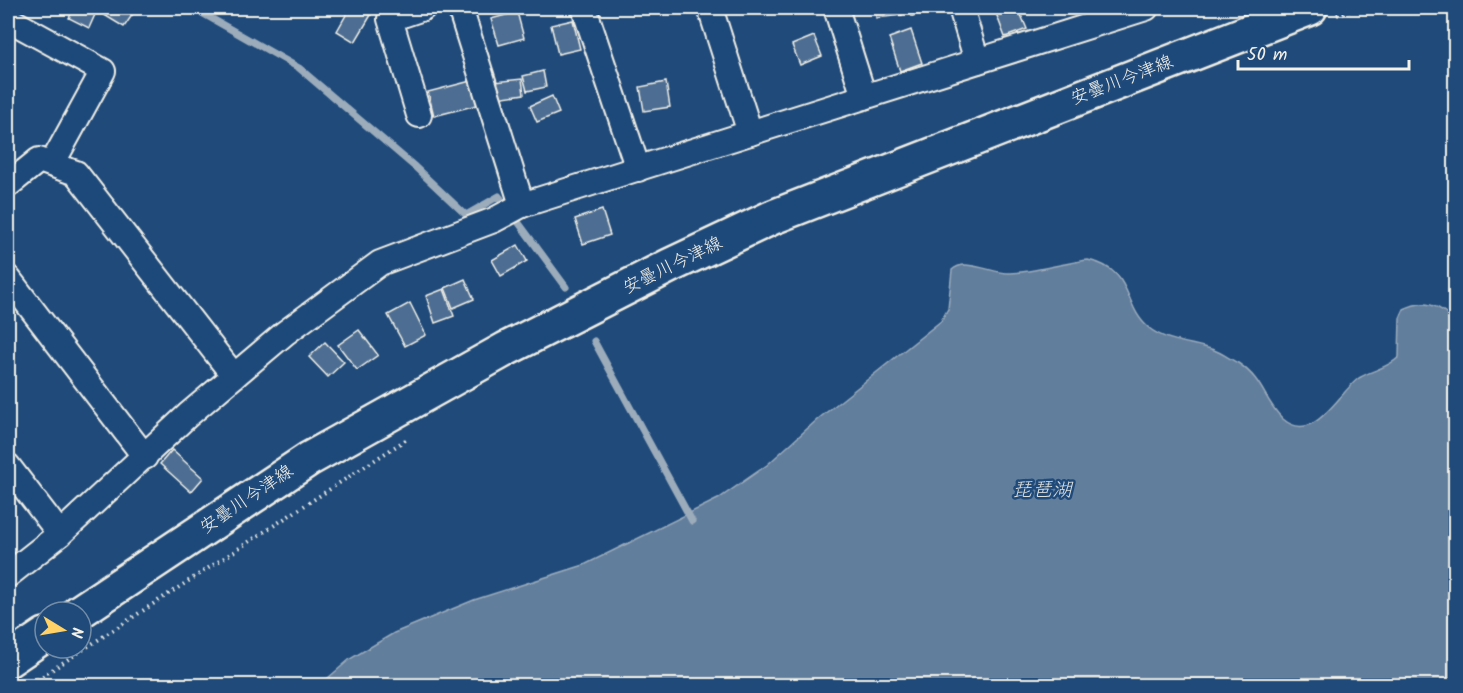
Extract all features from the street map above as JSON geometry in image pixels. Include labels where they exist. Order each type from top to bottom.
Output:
[{"type":"main road","name":"安曇川今津線","points":[[93,603],[309,459],[506,350],[773,217],[1320,13]]},
{"type":"main road","points":[[8,660],[33,643]]},
{"type":"street","points":[[418,115],[390,19],[423,8]]},
{"type":"street","points":[[460,8],[519,207]]},
{"type":"street","points":[[584,8],[638,169]]},
{"type":"street","points":[[710,8],[750,133]]},
{"type":"street","points":[[836,8],[864,97]]},
{"type":"street","points":[[961,8],[977,61]]},
{"type":"street","points":[[8,575],[60,534],[234,376],[285,333],[380,263],[494,220],[519,207],[977,61],[1089,16],[1146,8]]},
{"type":"street","points":[[8,20],[103,72],[52,164]]},
{"type":"street","points":[[8,185],[39,160],[76,173],[234,376]]},
{"type":"street","points":[[8,278],[145,457]]},
{"type":"street","points":[[8,466],[60,534]]},
{"type":"path","points":[[1320,13],[1356,8]]},
{"type":"path","points":[[27,686],[415,433]]},
{"type":"water","name":"琵琶湖","points":[[1088,260],[1114,272],[1121,280],[1135,310],[1149,328],[1172,339],[1214,350],[1238,363],[1259,383],[1283,419],[1294,426],[1305,426],[1315,422],[1359,378],[1390,364],[1399,357],[1400,318],[1404,309],[1419,304],[1431,305],[1455,320],[1455,685],[320,685],[350,659],[394,633],[474,600],[584,565],[718,499],[767,465],[818,419],[941,321],[948,309],[952,270],[958,266],[972,266],[1010,273]]},
{"type":"building","points":[[74,8],[98,8],[89,28],[69,18]]},
{"type":"building","points":[[105,8],[137,8],[124,27],[101,13]]},
{"type":"building","points":[[350,8],[357,8],[371,15],[355,42],[337,31]]},
{"type":"building","points":[[875,8],[901,8],[902,15],[876,18]]},
{"type":"building","points":[[910,8],[938,8],[939,9],[912,16]]},
{"type":"building","points":[[994,8],[1018,8],[1027,29],[1005,37]]},
{"type":"building","points":[[517,12],[524,38],[499,45],[491,19]]},
{"type":"building","points":[[573,20],[580,49],[558,54],[551,25]]},
{"type":"building","points":[[911,30],[922,63],[900,71],[889,38]]},
{"type":"building","points":[[814,36],[822,56],[800,65],[792,45]]},
{"type":"building","points":[[543,71],[546,87],[527,91],[523,76]]},
{"type":"building","points":[[522,79],[524,94],[497,98],[495,82]]},
{"type":"building","points":[[471,81],[477,105],[434,116],[428,92]]},
{"type":"building","points":[[666,82],[670,107],[644,111],[640,87]]},
{"type":"building","points":[[552,96],[559,113],[537,122],[530,106]]},
{"type":"building","points":[[602,210],[610,235],[583,244],[575,219]]},
{"type":"building","points":[[518,245],[527,261],[501,276],[492,260]]},
{"type":"building","points":[[465,279],[474,299],[453,308],[445,288]]},
{"type":"building","points":[[444,289],[454,316],[435,323],[426,296]]},
{"type":"building","points":[[410,303],[426,335],[405,346],[388,315]]},
{"type":"building","points":[[359,330],[378,355],[357,370],[338,345]]},
{"type":"building","points":[[325,342],[344,362],[328,377],[309,357]]},
{"type":"building","points":[[172,450],[203,478],[191,492],[160,464]]},
{"type":"waterway","points":[[193,8],[299,68],[415,167],[466,215],[499,196],[566,287]]},
{"type":"waterway","points":[[594,341],[692,521]]}]
